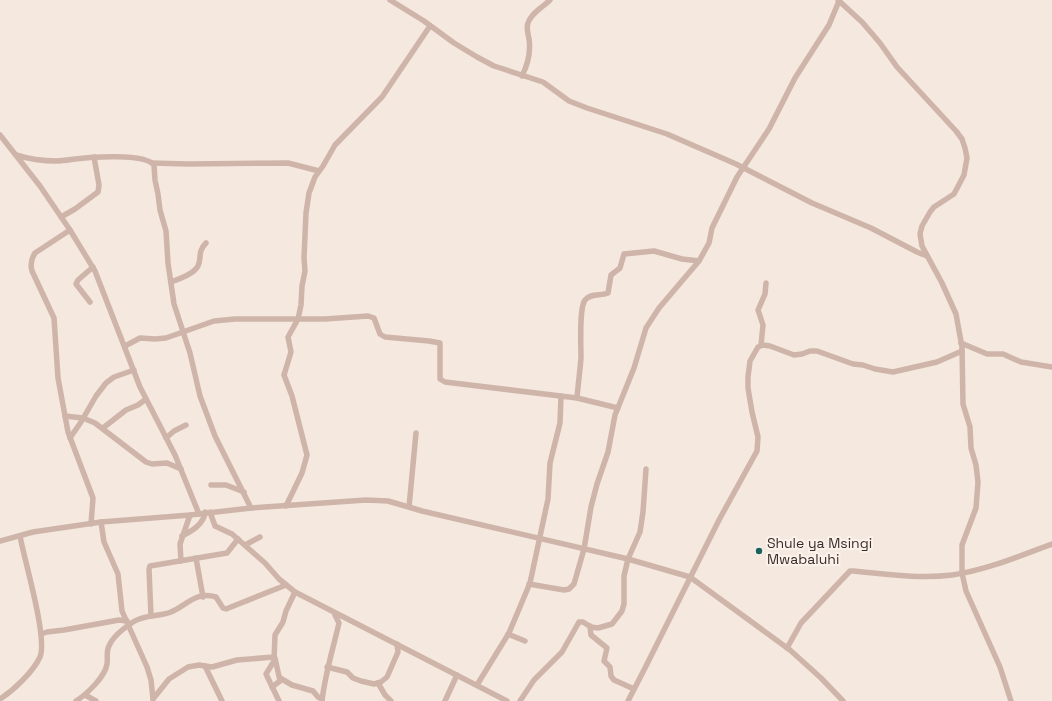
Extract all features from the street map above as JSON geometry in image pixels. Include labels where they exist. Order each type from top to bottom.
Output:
[{"type":"street","points":[[390,0],[477,57],[494,66],[543,82],[561,96],[581,106],[667,134],[742,168],[812,203],[871,228],[927,256]]},
{"type":"street","points":[[522,76],[530,55],[527,30],[528,23],[530,19],[550,0]]},
{"type":"street","points":[[529,584],[564,590],[570,589],[574,584],[584,549],[591,507],[608,452],[613,422],[637,362],[646,328],[660,308],[699,261],[709,242],[712,228],[742,168],[769,129],[795,78],[829,25],[838,0],[862,22],[880,43],[897,67],[956,131],[962,139],[965,148],[967,158],[966,168],[958,189],[947,200],[934,207],[922,226],[921,240],[927,256],[953,307],[958,322],[962,351],[963,404],[969,422],[971,448],[976,465],[978,482],[976,508],[962,545],[962,573],[966,591],[1000,667],[1011,701]]},
{"type":"street","points":[[286,506],[302,473],[307,455],[292,396],[284,375],[291,352],[288,337],[298,319],[301,305],[302,286],[305,271],[304,246],[308,202],[312,184],[335,145],[382,97],[430,26]]},
{"type":"street","points":[[0,135],[40,186],[93,267],[146,399],[181,469],[205,513],[215,526],[232,534],[265,563],[286,586],[295,592],[507,701]]},
{"type":"street","points":[[16,155],[37,160],[56,161],[94,157],[115,157],[136,158],[152,162],[188,164],[288,163],[319,171]]},
{"type":"street","points":[[61,217],[80,206],[98,192],[99,184],[94,157]]},
{"type":"street","points":[[152,162],[154,165],[160,210],[165,226],[174,304],[190,353],[202,404],[217,440],[251,508]]},
{"type":"street","points":[[70,230],[35,253],[31,261],[31,266],[32,272],[54,318],[58,378],[70,438],[93,498],[91,524]]},
{"type":"street","points":[[171,282],[182,278],[196,269],[199,263],[200,251],[206,243]]},
{"type":"street","points":[[577,398],[584,301],[587,297],[608,293],[611,275],[620,268],[624,254],[654,251],[682,259],[699,261]]},
{"type":"street","points":[[90,302],[76,284],[78,280],[93,267]]},
{"type":"street","points":[[628,701],[719,520],[757,451],[758,437],[748,388],[748,377],[750,361],[756,350],[761,345],[762,325],[758,310],[765,294],[766,282]]},
{"type":"street","points":[[125,346],[140,338],[162,339],[184,333],[214,321],[235,319],[325,319],[368,316],[374,318],[380,334],[385,337],[428,340],[440,343],[440,378],[445,382],[577,398],[618,408]]},
{"type":"street","points":[[961,343],[987,354],[1003,354],[1021,362],[1052,367]]},
{"type":"street","points":[[761,345],[770,346],[794,355],[817,351],[853,364],[893,372],[937,362],[962,351]]},
{"type":"street","points":[[70,438],[96,396],[106,383],[114,377],[134,370]]},
{"type":"street","points":[[477,685],[508,634],[529,584],[548,500],[550,463],[560,423],[561,396]]},
{"type":"street","points":[[103,428],[126,410],[138,405],[146,399]]},
{"type":"street","points":[[65,416],[90,420],[103,428],[146,462],[152,464],[163,462],[181,469]]},
{"type":"street","points":[[166,438],[174,431],[186,425]]},
{"type":"street","points":[[409,507],[416,433]]},
{"type":"street","points":[[520,701],[534,680],[562,652],[579,622],[583,622],[598,628],[611,624],[622,611],[624,604],[624,576],[628,559],[640,532],[646,469]]},
{"type":"street","points":[[211,485],[226,485],[244,492]]},
{"type":"street","points":[[0,542],[33,532],[100,522],[190,515],[251,508],[375,500],[388,501],[628,559],[690,577],[787,648],[804,662],[843,701]]},
{"type":"street","points":[[182,536],[194,530],[204,519],[205,513]]},
{"type":"street","points":[[181,561],[180,544],[190,515]]},
{"type":"street","points":[[100,522],[104,542],[118,574],[122,611],[129,623],[147,667],[151,680],[153,700]]},
{"type":"street","points":[[0,699],[19,684],[37,662],[41,652],[42,634],[20,536]]},
{"type":"street","points":[[245,545],[260,537]]},
{"type":"street","points":[[151,616],[150,566],[227,553],[238,539]]},
{"type":"street","points":[[787,648],[801,623],[850,571],[854,570],[914,576],[950,575],[1008,560],[1052,544]]},
{"type":"street","points":[[196,558],[203,596]]},
{"type":"street","points":[[76,701],[86,695],[97,683],[106,666],[107,649],[110,643],[129,623],[138,619],[172,612],[191,599],[203,596],[216,597],[222,607],[226,609],[286,586]]},
{"type":"street","points":[[272,687],[278,684],[280,678],[274,656],[275,635],[283,622],[286,611],[295,592]]},
{"type":"street","points":[[322,700],[327,667],[339,623],[334,613]]},
{"type":"street","points":[[339,623],[346,619]]},
{"type":"street","points":[[42,634],[119,620],[129,623]]},
{"type":"street","points":[[590,626],[590,633],[592,636],[607,648],[604,661],[610,667],[610,674],[612,678],[634,689]]},
{"type":"street","points":[[508,634],[525,642]]},
{"type":"street","points":[[327,667],[347,672],[356,679],[374,684],[378,683],[387,677],[398,652],[397,644]]},
{"type":"street","points":[[398,652],[407,649]]},
{"type":"street","points":[[153,700],[164,684],[178,672],[194,665],[212,667],[237,660],[274,656]]},
{"type":"street","points":[[274,656],[266,674],[279,701]]},
{"type":"street","points":[[206,666],[222,701]]},
{"type":"street","points":[[445,701],[457,675]]},
{"type":"street","points":[[280,678],[292,685],[313,691],[322,700]]},
{"type":"street","points":[[378,683],[385,695],[391,701]]},
{"type":"street","points":[[86,695],[96,701]]},
{"type":"place","name":"Shule ya Msingi Mwabaluhi","points":[[759,551]]}]
